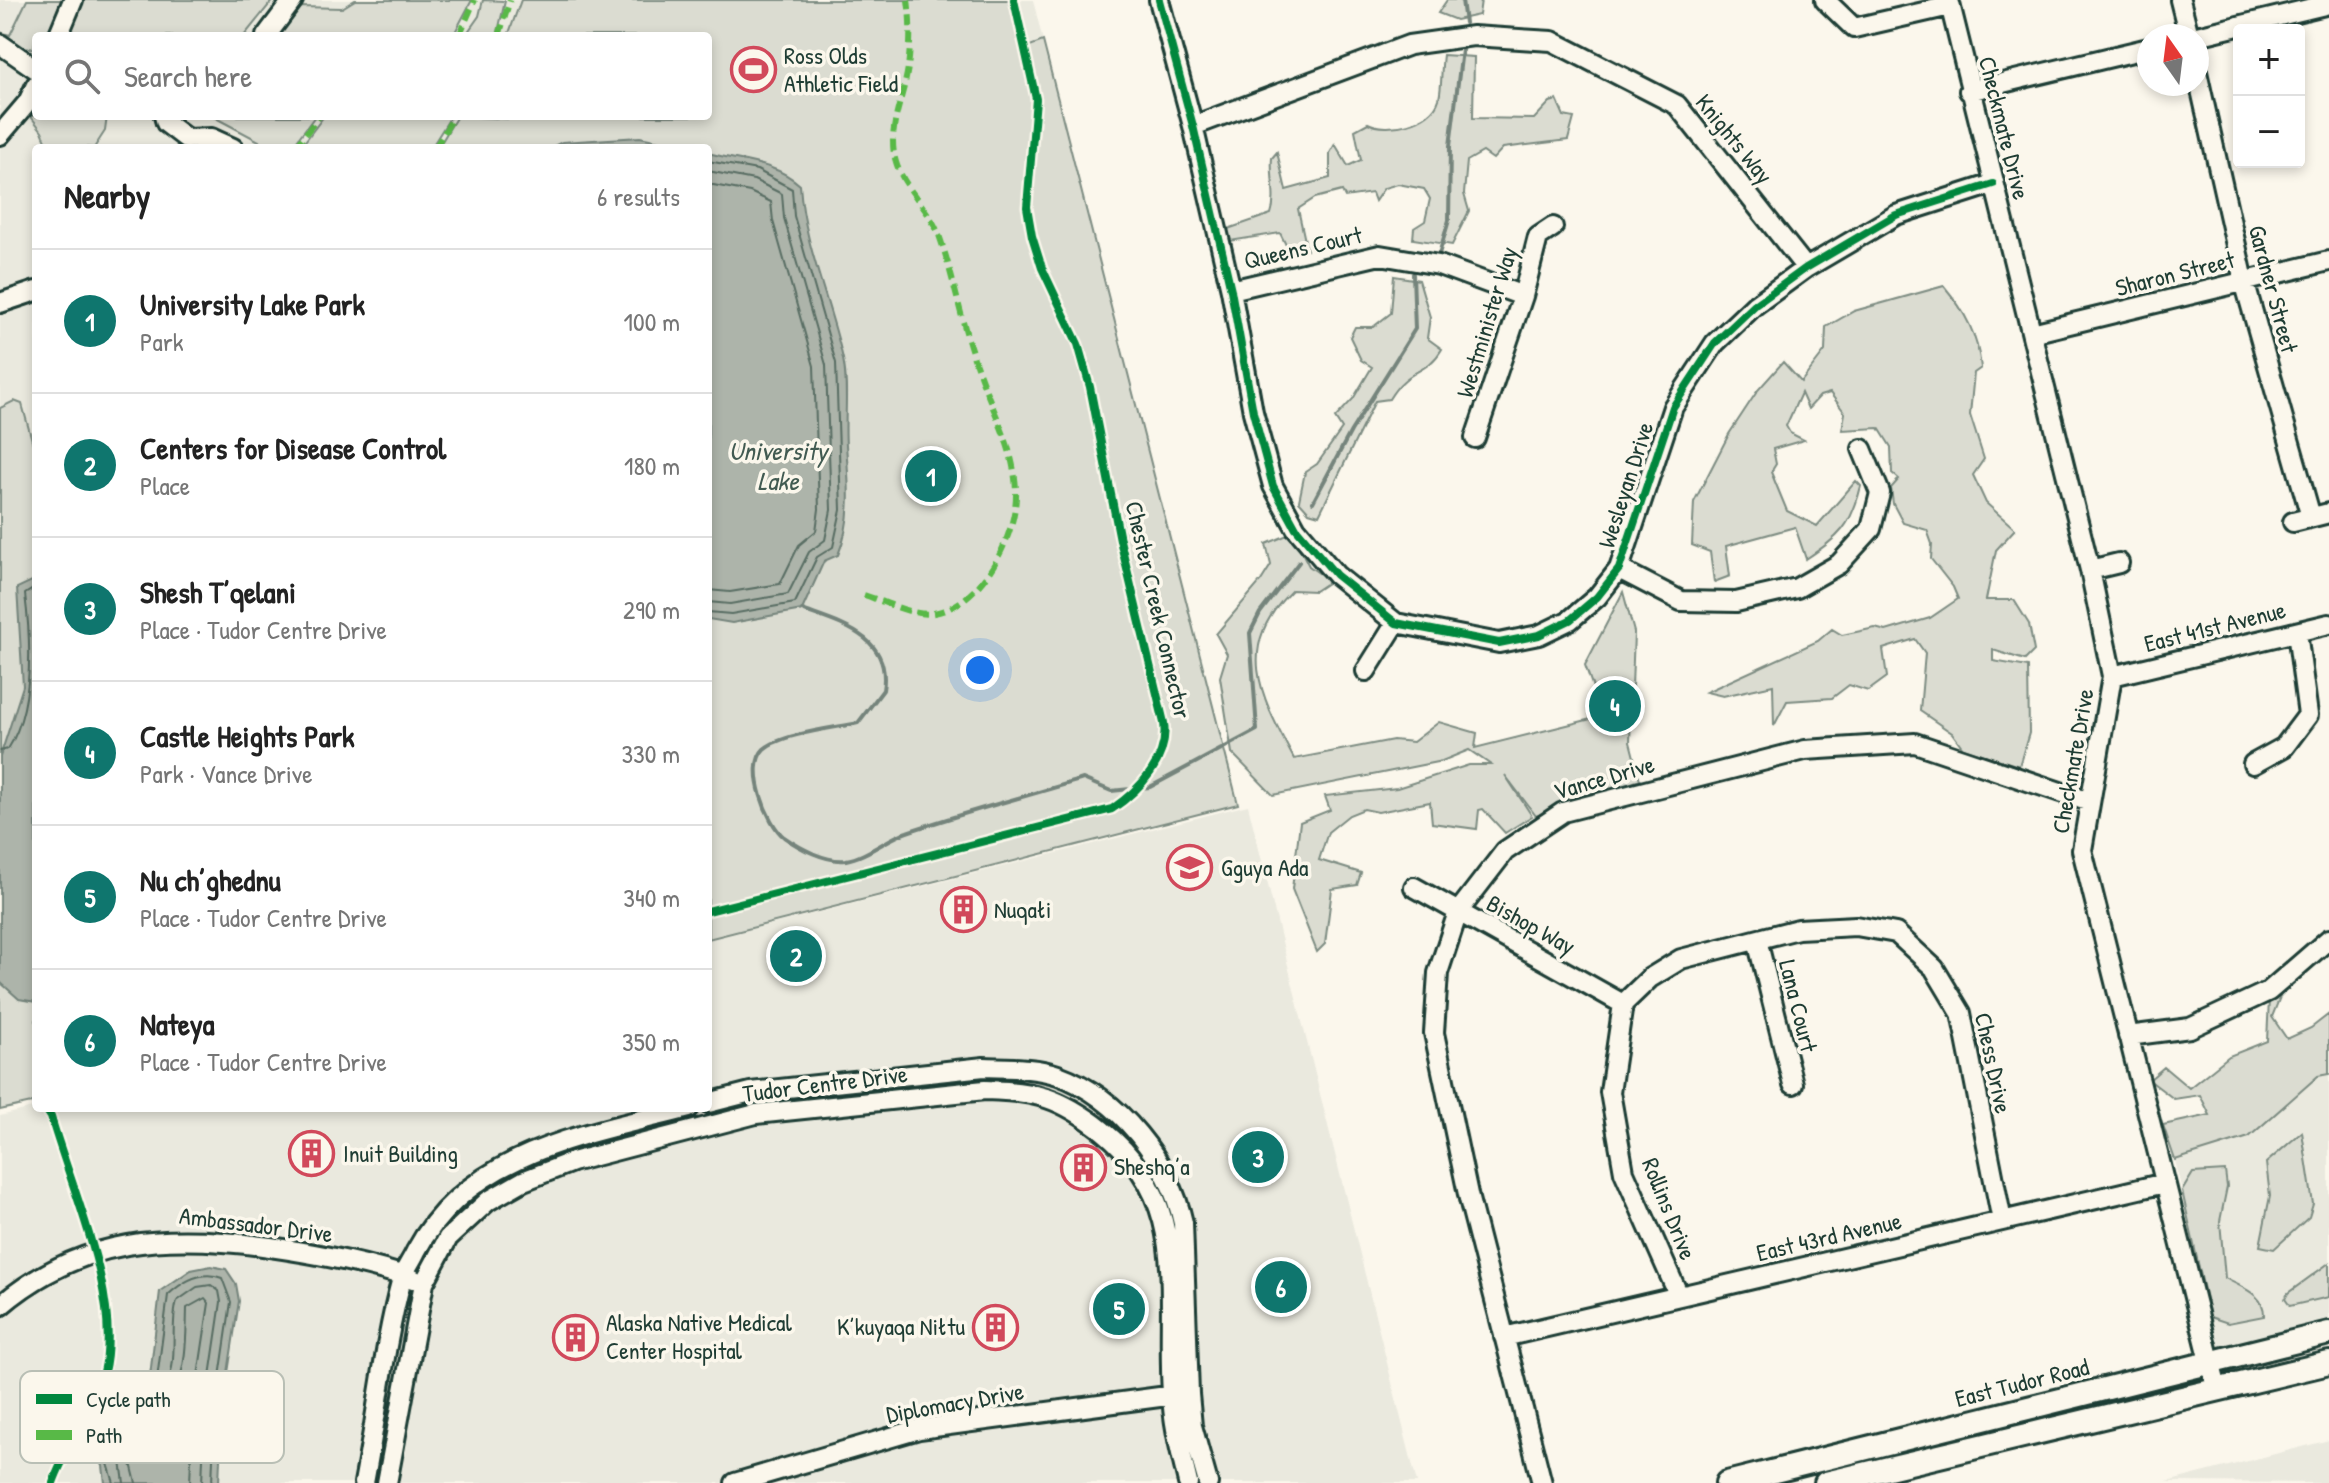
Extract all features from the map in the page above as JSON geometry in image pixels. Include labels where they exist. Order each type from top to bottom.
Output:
[{"type":"main road","name":"East Tudor Road","points":[[1727,1483],[2329,1333]]},
{"type":"main road","name":"East Tudor Road","points":[[1826,1483],[2329,1363]]},
{"type":"street","points":[[60,32],[73,0]]},
{"type":"street","points":[[269,32],[293,0]]},
{"type":"street","name":"Wesleyan Drive","points":[[1159,0],[1193,126],[1231,290],[1253,412],[1273,486],[1296,528],[1336,575],[1396,623],[1499,643],[1539,635],[1570,620],[1597,597],[1619,569],[1673,407],[1715,343],[1755,305],[1806,268],[1896,215],[1993,184]]},
{"type":"street","points":[[1825,0],[1854,28],[1949,3]]},
{"type":"street","points":[[2180,0],[2186,24]]},
{"type":"street","name":"Checkmate Drive","points":[[1949,3],[2090,570],[2112,676],[2082,850],[2217,1389]]},
{"type":"street","points":[[2209,33],[2329,4]]},
{"type":"street","name":"Knights Way","points":[[1193,126],[1409,45],[1473,36],[1552,41],[1677,105],[1806,268]]},
{"type":"street","points":[[0,44],[32,66]]},
{"type":"street","points":[[1969,91],[2137,51]]},
{"type":"street","points":[[0,135],[32,94]]},
{"type":"street","name":"Gardner Street","points":[[2202,96],[2244,281],[2320,515]]},
{"type":"street","points":[[165,120],[192,144],[211,138],[224,144]]},
{"type":"street","name":"Westminister Way","points":[[1475,438],[1523,296],[1538,237],[1553,227]]},
{"type":"street","name":"Queens Court","points":[[1231,290],[1380,255],[1439,265],[1523,296]]},
{"type":"street","name":"Sharon Street","points":[[2032,333],[2329,261]]},
{"type":"street","points":[[0,303],[32,292]]},
{"type":"street","points":[[1619,569],[1681,601],[1736,602],[1797,588],[1839,564],[1871,529],[1880,493],[1862,449]]},
{"type":"street","points":[[2293,522],[2320,515]]},
{"type":"street","points":[[2090,570],[2119,563]]},
{"type":"street","points":[[1366,671],[1396,623]]},
{"type":"street","name":"East 41st Avenue","points":[[2112,676],[2329,624]]},
{"type":"street","points":[[2253,764],[2284,747],[2308,715],[2297,632]]},
{"type":"street","name":"Vance Drive","points":[[1542,1483],[1469,1199],[1434,1033],[1438,973],[1458,912],[1505,851],[1563,812],[1805,750],[1915,743],[2090,802]]},
{"type":"street","name":"Bishop Way","points":[[1414,887],[1623,1004]]},
{"type":"street","name":"Chess Drive","points":[[1757,940],[1798,929],[1856,926],[1896,933],[1934,968],[1961,1013],[2002,1221]]},
{"type":"street","points":[[2128,1036],[2190,1028],[2269,991],[2329,939]]},
{"type":"street","points":[[1623,1004],[1650,978],[1681,959],[1757,940]]},
{"type":"street","name":"Lana Court","points":[[1757,940],[1793,1084]]},
{"type":"street","name":"Rollins Drive","points":[[1623,1004],[1610,1092],[1624,1172],[1679,1296]]},
{"type":"street","name":"Tudor Centre Drive","points":[[712,1102],[751,1092],[984,1067],[1022,1068],[1058,1075],[1086,1090],[1124,1120],[1151,1150],[1179,1205],[1183,1223],[1180,1394],[1208,1483]]},
{"type":"street","name":"Tudor Centre Drive","points":[[387,1483],[424,1283],[448,1238],[488,1201],[523,1181],[572,1162],[756,1114],[985,1090],[1019,1090],[1051,1097],[1074,1109],[1137,1162],[1153,1188],[1169,1247],[1188,1483]]},
{"type":"street","points":[[364,1483],[403,1276],[430,1225],[475,1183],[516,1158],[565,1141],[674,1112]]},
{"type":"street","name":"East 43rd Avenue","points":[[1504,1337],[2165,1183]]},
{"type":"street","name":"Ambassador Drive","points":[[0,1306],[30,1283],[72,1261],[118,1246],[166,1239],[302,1251],[424,1283]]},
{"type":"street","name":"Diplomacy Drive","points":[[735,1483],[919,1429],[1180,1394]]},
{"type":"shaded area","points":[[0,0],[1033,0],[1043,41],[821,134],[712,39],[712,32],[32,32],[32,120],[512,120],[495,144],[32,144],[32,477],[0,488]]},
{"type":"shaded area","points":[[27,0],[61,0],[49,32],[32,32],[32,48],[21,49],[0,36],[0,32],[10,35]]},
{"type":"shaded area","points":[[81,0],[273,0],[247,32],[69,32]]},
{"type":"shaded area","points":[[355,0],[472,0],[455,32],[276,32],[300,7],[342,8]]},
{"type":"shaded area","points":[[483,0],[505,1],[498,32],[468,32],[479,16]]},
{"type":"shaded area","points":[[521,0],[1010,0],[1022,49],[1043,41],[1238,804],[712,938],[712,144],[440,144],[455,120],[712,120],[712,32],[509,32]]},
{"type":"shaded area","points":[[1447,0],[1481,0],[1479,15],[1456,20],[1438,13]]},
{"type":"shaded area","points":[[1443,55],[1474,57],[1473,118],[1534,119],[1550,102],[1557,100],[1564,116],[1574,118],[1568,140],[1503,148],[1493,159],[1483,152],[1467,161],[1464,194],[1469,211],[1452,245],[1413,239],[1414,228],[1425,221],[1430,199],[1424,189],[1398,184],[1384,188],[1375,201],[1372,193],[1345,197],[1342,191],[1315,198],[1298,209],[1307,250],[1287,247],[1280,233],[1230,241],[1222,231],[1271,214],[1272,158],[1277,152],[1286,190],[1330,178],[1330,153],[1335,144],[1348,166],[1361,160],[1355,130],[1368,123],[1386,127],[1408,124],[1428,115],[1435,108],[1440,94]]},
{"type":"shaded area","points":[[34,120],[106,120],[105,131],[97,144],[48,144]]},
{"type":"shaded area","points":[[220,120],[312,120],[294,144],[258,144],[259,141]]},
{"type":"shaded area","points":[[321,120],[448,120],[434,144],[303,144]]},
{"type":"shaded area","points":[[1394,276],[1419,280],[1430,317],[1427,338],[1442,349],[1430,364],[1403,381],[1389,399],[1375,401],[1319,515],[1309,512],[1299,501],[1305,472],[1317,464],[1342,429],[1335,418],[1353,399],[1372,367],[1361,360],[1350,337],[1355,327],[1373,327],[1391,313]]},
{"type":"shaded area","points":[[1944,286],[1969,324],[1981,368],[1974,373],[1970,415],[1984,459],[1973,475],[1986,503],[2015,529],[1996,550],[1986,600],[2014,600],[2029,624],[2034,651],[2025,660],[1993,650],[1993,661],[2028,667],[2029,733],[2019,766],[1963,748],[1952,733],[1920,711],[1925,653],[1915,639],[1883,649],[1887,677],[1868,691],[1849,685],[1832,698],[1787,701],[1774,726],[1773,685],[1723,696],[1706,692],[1818,641],[1832,629],[1842,635],[1875,628],[1886,631],[1930,618],[1958,599],[1953,587],[1931,559],[1932,544],[1927,530],[1903,523],[1893,504],[1891,488],[1899,479],[1892,473],[1891,447],[1879,428],[1842,430],[1845,413],[1830,393],[1820,396],[1808,409],[1801,393],[1786,426],[1790,433],[1804,440],[1773,449],[1776,464],[1771,472],[1787,511],[1817,526],[1856,481],[1861,486],[1857,500],[1842,529],[1828,544],[1806,559],[1795,527],[1726,546],[1730,576],[1714,582],[1710,552],[1692,545],[1694,502],[1729,434],[1758,390],[1783,362],[1801,382],[1825,351],[1826,327],[1854,311]]},
{"type":"shaded area","points":[[14,401],[22,404],[32,440],[32,1103],[0,1110],[0,408]]},
{"type":"shaded area","points":[[1292,533],[1309,566],[1330,581],[1315,591],[1292,590],[1274,611],[1263,632],[1258,652],[1258,673],[1263,693],[1294,759],[1393,740],[1413,742],[1439,722],[1477,733],[1475,748],[1603,716],[1585,665],[1623,592],[1634,632],[1630,742],[1640,780],[1536,816],[1505,775],[1532,816],[1505,833],[1483,809],[1479,810],[1477,829],[1432,823],[1430,802],[1378,812],[1364,809],[1349,815],[1328,832],[1319,860],[1361,873],[1357,885],[1332,889],[1325,944],[1317,952],[1292,889],[1300,822],[1330,810],[1325,796],[1397,788],[1469,765],[1491,765],[1469,750],[1442,761],[1273,795],[1232,753],[1220,677],[1227,654],[1216,634],[1271,565],[1266,544]]},
{"type":"shaded area","points":[[1248,805],[1417,1483],[0,1483],[0,1116],[32,1108],[32,1112],[712,1112],[712,939]]},
{"type":"shaded area","points":[[2280,997],[2272,1017],[2287,1039],[2311,1028],[2329,1014],[2329,1074],[2318,1076],[2249,1137],[2175,1160],[2163,1125],[2210,1115],[2200,1095],[2174,1099],[2149,1080],[2164,1067],[2189,1088],[2229,1056],[2267,1041],[2269,999]]},
{"type":"shaded area","points":[[2329,1074],[2329,1321],[2217,1349],[2175,1160],[2249,1137],[2318,1076]]},
{"type":"shaded area","points":[[2302,1132],[2313,1204],[2309,1217],[2274,1249],[2260,1246],[2270,1196],[2266,1163]]},
{"type":"shaded area","points":[[2225,1171],[2227,1187],[2220,1221],[2225,1278],[2257,1297],[2264,1316],[2228,1323],[2210,1317],[2182,1191],[2193,1173]]},
{"type":"shaded area","points":[[2329,1263],[2329,1297],[2290,1306],[2285,1299],[2288,1293]]},
{"type":"shaded area","points":[[2329,1440],[2329,1483],[2167,1482]]},
{"type":"water","points":[[640,137],[673,144],[558,144]]},
{"type":"water","name":"University Lake","points":[[712,154],[768,167],[800,185],[812,251],[838,337],[846,380],[849,501],[846,528],[838,555],[824,561],[802,610],[732,623],[712,620]]},
{"type":"water","points":[[32,581],[32,1001],[19,999],[0,982],[0,757],[23,686],[17,588]]},
{"type":"water","points":[[211,1266],[226,1269],[236,1284],[239,1301],[228,1371],[151,1371],[160,1291],[191,1270]]},
{"type":"water","points":[[102,1463],[220,1463],[219,1483],[105,1483]]},
{"type":"waterway","points":[[1462,0],[1465,23]]},
{"type":"waterway","points":[[1439,254],[1449,220],[1450,146],[1462,50]]},
{"type":"waterway","points":[[1313,502],[1351,431],[1415,329],[1413,274]]},
{"type":"waterway","points":[[802,610],[847,627],[871,645],[884,672],[883,690],[858,723],[783,739],[764,749],[759,757],[757,781],[765,808],[784,837],[814,854],[846,860],[907,832],[1083,779],[1111,791],[1150,787],[1257,730],[1250,633],[1260,613],[1299,562]]},
{"type":"marked path","points":[[461,32],[475,0]]},
{"type":"marked path","points":[[500,32],[510,0]]},
{"type":"marked path","points":[[864,595],[917,613],[934,613],[951,607],[967,597],[994,565],[1004,546],[1015,508],[1012,459],[974,358],[939,235],[900,172],[893,150],[894,126],[910,50],[908,0]]},
{"type":"marked path","points":[[298,144],[316,120]]},
{"type":"marked path","points":[[437,144],[452,120]]},
{"type":"cycle path","name":"Chester Creek Connector","points":[[712,910],[1112,809],[1142,783],[1162,749],[1164,723],[1120,540],[1090,387],[1078,344],[1042,268],[1032,236],[1027,207],[1036,99],[1014,0]]},
{"type":"cycle path","points":[[1159,0],[1193,126],[1231,290],[1253,412],[1273,486],[1296,528],[1336,575],[1396,623],[1499,643],[1539,635],[1570,620],[1597,597],[1619,569],[1673,407],[1715,343],[1755,305],[1806,268],[1896,215],[1993,184]]},
{"type":"cycle path","points":[[48,1112],[101,1278],[108,1343],[104,1371]]},
{"type":"cycle path","points":[[53,1483],[62,1463]]},
{"type":"place","name":"Ross Olds Athletic Field","points":[[753,70]]},
{"type":"place","name":"University Lake Park","points":[[931,476]]},
{"type":"place","name":"Castle Heights Park","points":[[1615,706]]},
{"type":"place","name":"Gguya Ada","points":[[1190,868]]},
{"type":"place","name":"Nuqałi","points":[[963,910]]},
{"type":"place","name":"Centers for Disease Control","points":[[796,956]]},
{"type":"place","name":"Inuit Building","points":[[312,1154]]},
{"type":"place","name":"Shesh T’qelani","points":[[1258,1157]]},
{"type":"place","name":"Sheshq’a","points":[[1083,1167]]},
{"type":"place","name":"Nateya","points":[[1281,1287]]},
{"type":"place","name":"Nu ch’ghednu","points":[[1119,1309]]},
{"type":"place","name":"K’kuyaqa Niłtu","points":[[996,1327]]},
{"type":"place","name":"Alaska Native Medical Center Hospital","points":[[575,1337]]}]
